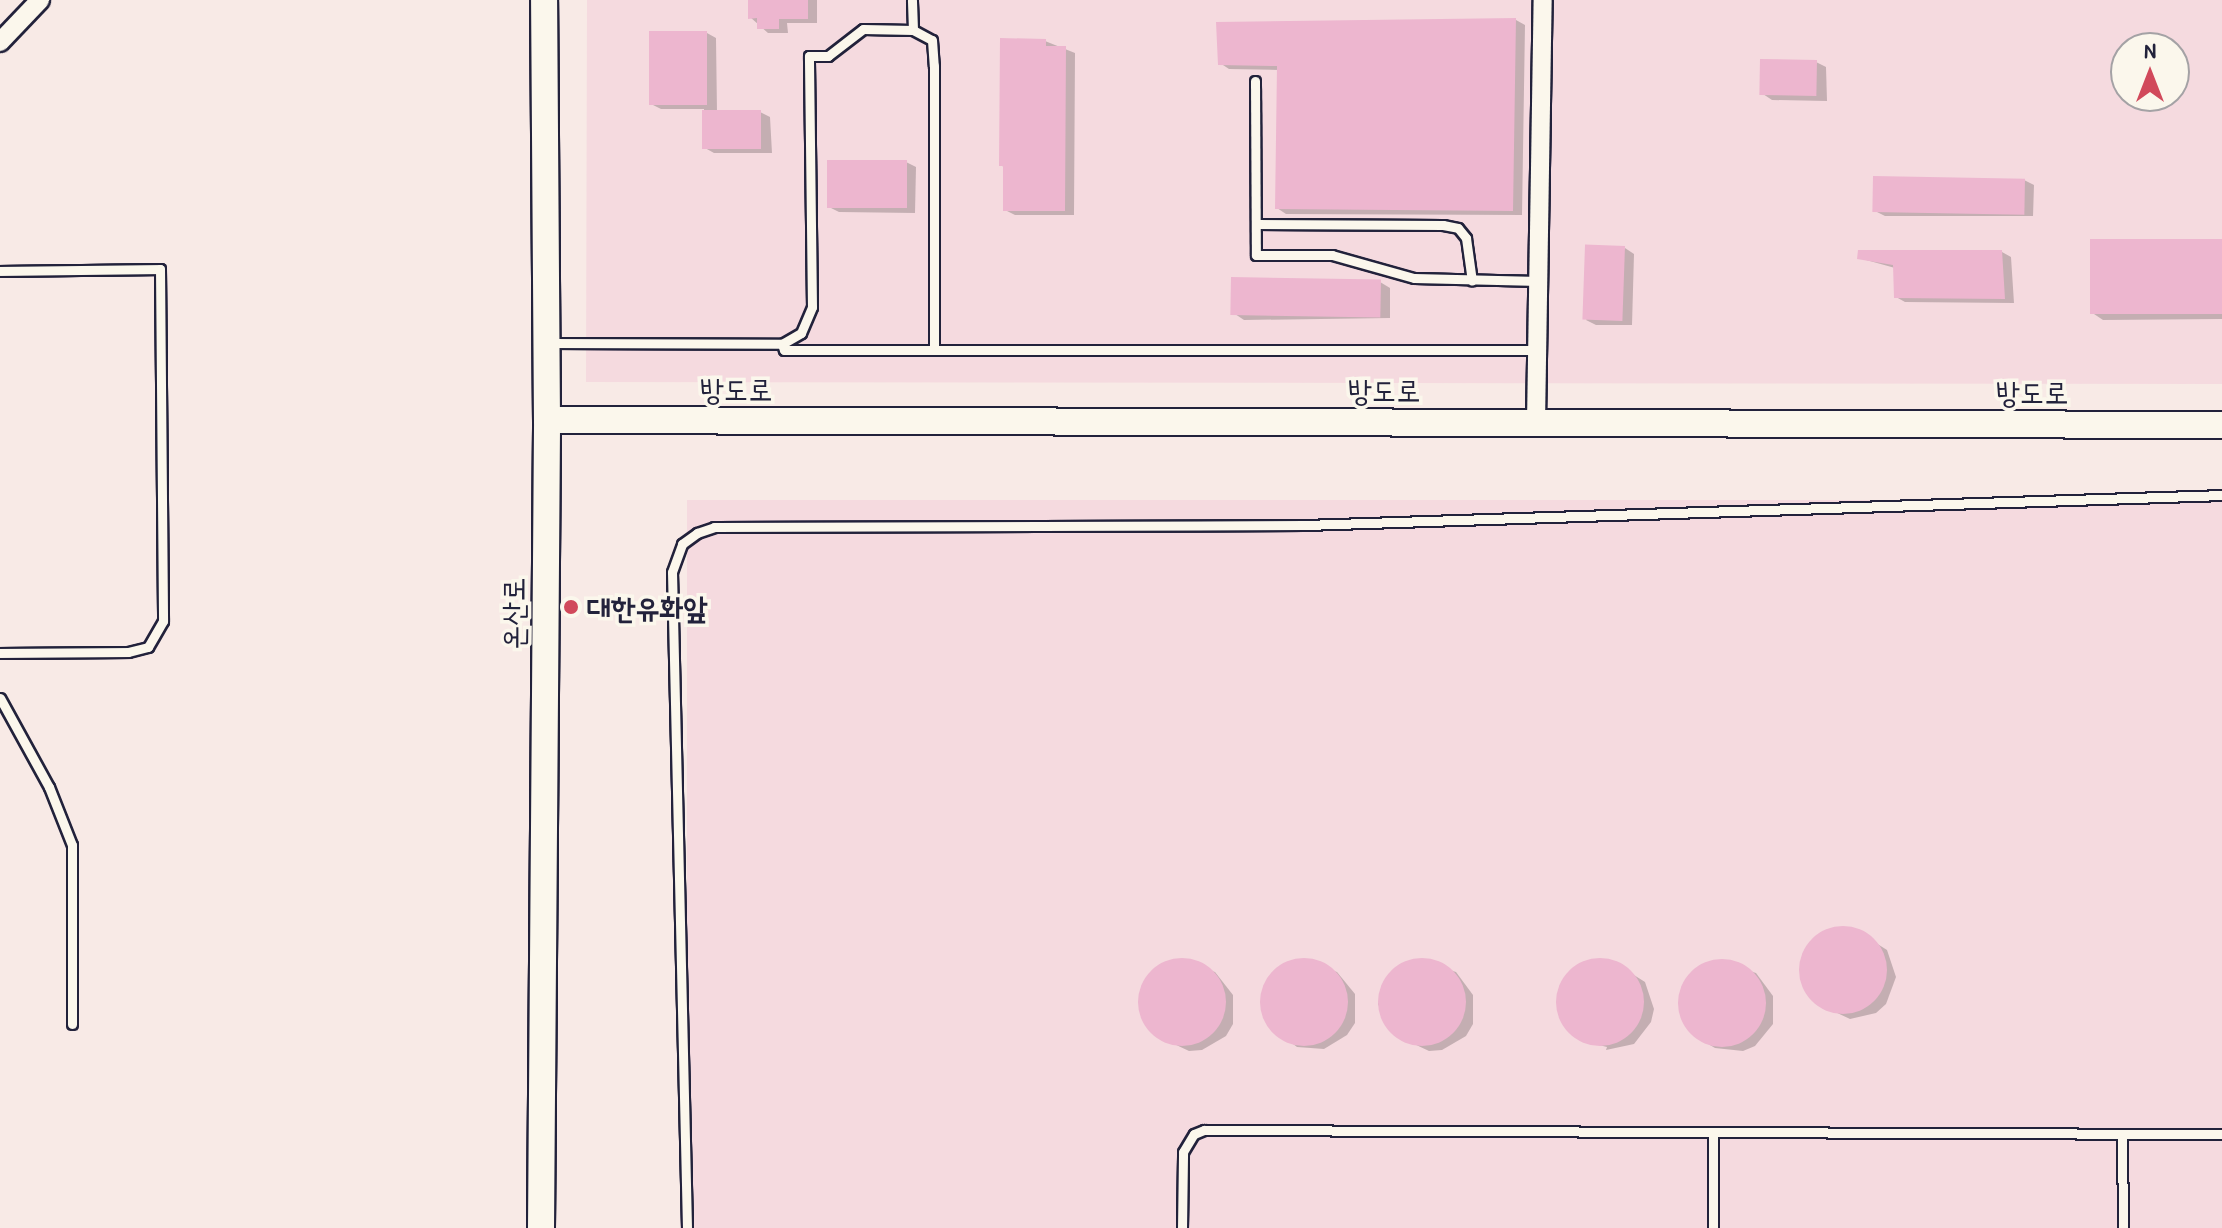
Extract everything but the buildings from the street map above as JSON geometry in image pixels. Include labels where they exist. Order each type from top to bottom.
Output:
[{"type":"street","points":[[0,42],[40,0]]},
{"type":"street","name":"온산로","points":[[541,1228],[547,420],[544,0]]},
{"type":"street","points":[[1536,423],[1543,0]]},
{"type":"street","name":"방도로","points":[[547,420],[2222,425]]},
{"type":"lane","points":[[912,0],[913,30]]},
{"type":"lane","points":[[546,343],[782,344],[801,333],[812,307],[809,56],[828,56],[863,29],[913,30],[932,40],[934,350]]},
{"type":"lane","points":[[1255,81],[1256,255],[1332,255],[1414,278],[1539,281]]},
{"type":"lane","points":[[1256,224],[1443,225],[1458,228],[1466,238],[1472,281]]},
{"type":"lane","points":[[0,271],[160,269],[163,606],[163,621],[148,647],[128,652],[0,653]]},
{"type":"lane","points":[[782,344],[784,350],[1537,350]]},
{"type":"lane","points":[[687,1228],[672,572],[682,544],[697,533],[714,527],[1305,525],[2222,495]]},
{"type":"lane","points":[[0,698],[49,787],[72,845],[72,1024]]},
{"type":"lane","points":[[1182,1228],[1183,1152],[1194,1134],[1204,1130],[2222,1134]]},
{"type":"lane","points":[[1713,1132],[1713,1228]]},
{"type":"lane","points":[[2122,1134],[2123,1228]]},
{"type":"shaded area","points":[[587,0],[2222,0],[2222,384],[586,382]]},
{"type":"shaded area","points":[[687,500],[2222,500],[2222,1228],[687,1228]]},
{"type":"place","name":"대한유화앞","points":[[571,607]]}]
